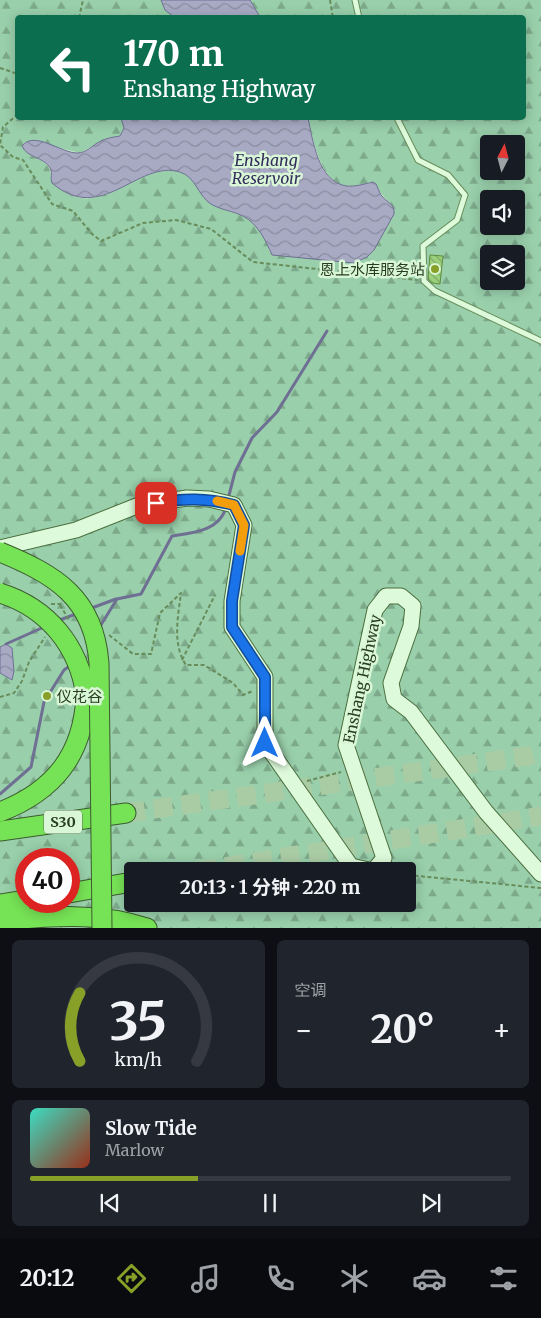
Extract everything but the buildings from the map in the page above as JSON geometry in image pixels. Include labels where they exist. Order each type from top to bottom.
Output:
[{"type":"highway","points":[[0,550],[44,572],[57,581],[80,604],[94,633],[99,663],[102,928]]},
{"type":"highway","points":[[0,593],[16,598],[32,607],[58,630],[70,645],[77,660],[86,696],[85,712],[72,755],[57,777],[36,795],[19,805],[0,812]]},
{"type":"highway","name":"S30","points":[[0,831],[126,812]]},
{"type":"highway","points":[[80,891],[124,883]]},
{"type":"highway","points":[[0,904],[15,902]]},
{"type":"highway","points":[[0,921],[51,916],[89,916],[123,920],[147,928]]},
{"type":"street","name":"Enshang Highway","points":[[0,550],[76,530],[140,505],[187,498],[209,499],[234,505],[244,525],[232,601],[232,627],[265,677],[265,743],[348,862]]},
{"type":"street","name":"Enshang Highway","points":[[381,862],[384,858],[346,745],[375,610],[386,596],[401,596],[413,606],[411,626],[391,684],[394,699],[411,712],[486,812],[541,874]]},
{"type":"lane","points":[[355,0],[358,15]]},
{"type":"lane","points":[[398,120],[418,160],[448,175],[465,194],[457,220],[424,246],[424,281],[435,291],[541,341]]},
{"type":"path","points":[[80,15],[83,0]]},
{"type":"path","points":[[330,0],[333,15]]},
{"type":"path","points":[[0,68],[15,73]]},
{"type":"path","points":[[15,117],[3,127],[0,145],[13,157],[23,160],[52,204],[73,211],[92,234],[102,241],[143,223],[176,220],[211,229],[253,262],[424,281]]},
{"type":"path","points":[[104,631],[134,654],[150,654],[160,613],[181,593],[176,628],[182,660],[186,666],[204,665],[233,682],[243,696],[255,690]]},
{"type":"path","points":[[182,660],[215,595]]},
{"type":"path","points":[[60,605],[70,622]]},
{"type":"path","points":[[0,698],[14,693],[22,682],[29,662],[45,637]]},
{"type":"path","points":[[296,788],[310,779],[332,773],[356,774]]},
{"type":"path","points":[[416,876],[541,888]]},
{"type":"green space","points":[[0,0],[161,0],[165,10],[171,15],[15,15],[15,120],[122,120],[124,128],[120,136],[101,141],[80,153],[32,141],[25,142],[22,146],[49,168],[51,180],[76,197],[89,198],[103,195],[157,172],[170,170],[182,172],[193,179],[222,208],[243,216],[253,223],[264,238],[272,255],[391,203],[370,182],[355,187],[342,185],[332,179],[319,157],[308,120],[526,120],[526,15],[259,15],[250,0],[541,0],[541,928],[0,928]]},
{"type":"water","points":[[161,0],[250,0],[259,15],[171,15],[165,10]]},
{"type":"water","name":"Enshang Reservoir","points":[[122,120],[308,120],[318,159],[329,177],[337,183],[346,186],[373,182],[376,184],[381,195],[392,205],[394,214],[374,250],[367,257],[354,263],[272,255],[257,228],[248,219],[211,204],[185,174],[164,171],[149,174],[119,189],[87,198],[70,194],[52,183],[51,170],[47,164],[28,153],[22,146],[33,140],[71,152],[81,153],[103,140],[120,136],[124,128]]},
{"type":"water","points":[[6,644],[12,648],[14,671],[12,680],[0,673],[0,647]]},
{"type":"waterway","points":[[228,499],[235,472],[252,438],[277,412],[327,331]]},
{"type":"waterway","points":[[99,628],[117,599],[141,594],[172,536],[196,532],[212,526],[223,515],[226,507]]},
{"type":"waterway","points":[[89,609],[116,599]]},
{"type":"waterway","points":[[57,621],[76,614]]},
{"type":"waterway","points":[[6,644],[44,627]]},
{"type":"waterway","points":[[0,794],[31,767],[44,702],[64,670],[71,665]]},
{"type":"tunnel","points":[[126,813],[528,756],[541,752]]},
{"type":"tunnel","points":[[254,862],[541,816]]},
{"type":"slow traffic","points":[[217,501],[234,505],[244,525],[240,551]]},
{"type":"place","name":"恩上水库服务站","points":[[435,269]]},
{"type":"place","name":"仪花谷","points":[[47,696]]},
{"type":"route","points":[[156,503],[187,498],[209,499],[234,505],[244,525],[232,601],[232,627],[246,651],[265,677],[265,743]]}]
